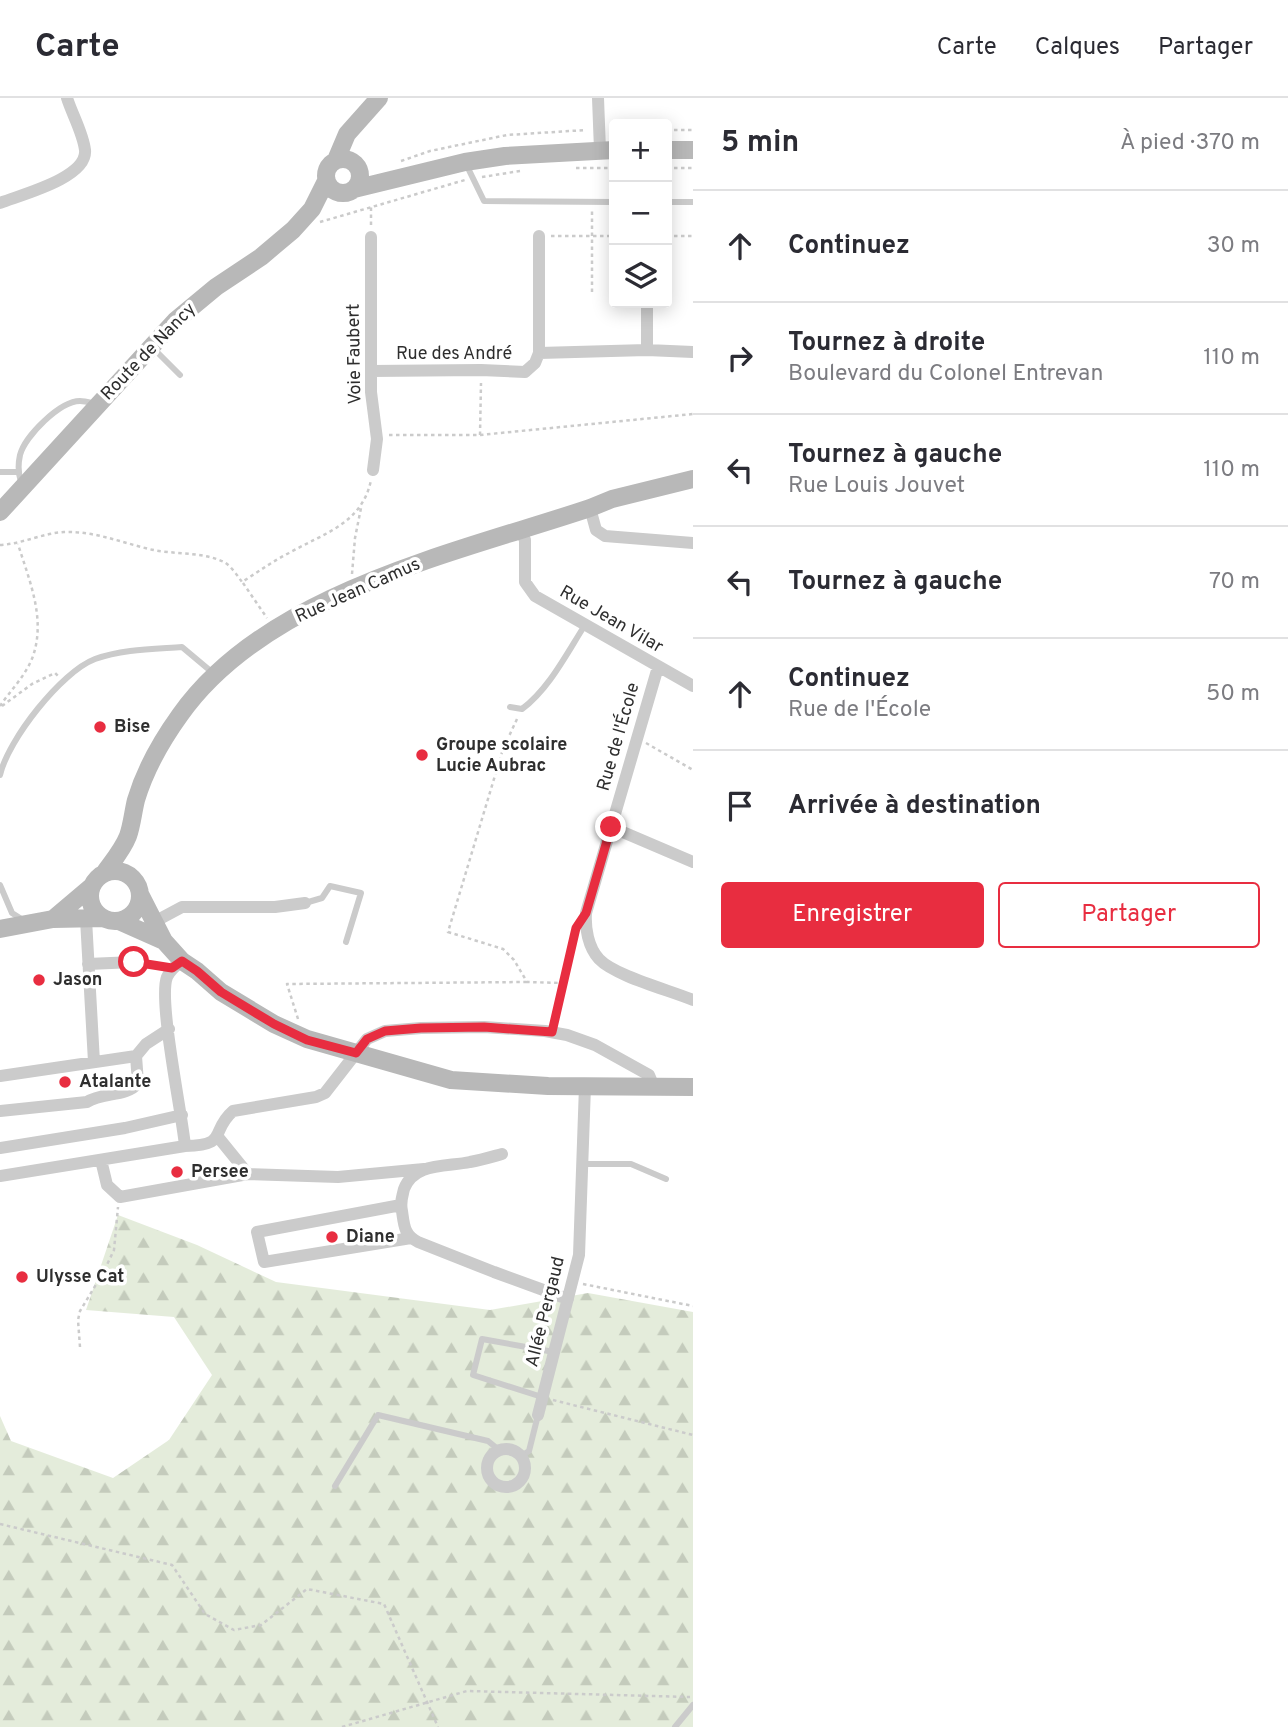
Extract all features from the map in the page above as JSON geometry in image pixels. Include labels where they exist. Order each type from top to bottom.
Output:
[{"type":"street","points":[[0,203],[65,178],[83,161],[85,150],[67,98]]},
{"type":"street","points":[[339,187],[360,179],[349,164],[351,139],[357,123],[379,98]]},
{"type":"street","points":[[339,187],[469,170],[505,156],[607,150],[598,98]]},
{"type":"street","points":[[672,150],[693,150]]},
{"type":"street","points":[[339,187],[326,171],[349,164],[379,179],[395,181]]},
{"type":"street","name":"Route de Nancy","points":[[0,512],[21,480],[99,405],[195,303],[316,216],[339,187]]},
{"type":"street","points":[[539,236],[539,352],[693,352]]},
{"type":"street","name":"Voie Faubert","points":[[371,237],[371,392],[376,435],[373,470]]},
{"type":"street","points":[[647,308],[647,350]]},
{"type":"street","name":"Rue des André","points":[[371,371],[525,372],[535,363],[539,352]]},
{"type":"street","name":"Rue Jean Camus","points":[[106,872],[128,837],[137,797],[155,755],[178,717],[214,674],[274,630],[351,590],[423,562],[612,499],[693,479]]},
{"type":"street","points":[[590,508],[596,530],[605,536],[693,543]]},
{"type":"street","name":"Rue Jean Vilar","points":[[521,531],[525,540],[526,582],[535,596],[693,686]]},
{"type":"street","name":"Rue de l'École","points":[[658,667],[586,913],[586,923],[591,945],[597,957],[608,967],[693,1000]]},
{"type":"street","points":[[611,827],[693,862]]},
{"type":"street","name":"Rue Jean Camus","points":[[128,837],[137,886]]},
{"type":"street","points":[[53,919],[106,872],[116,870],[126,873],[137,886],[177,965],[197,971],[221,992],[274,1024],[307,1040],[450,1080],[548,1086],[693,1087]]},
{"type":"street","points":[[92,886],[91,904],[103,919],[164,941]]},
{"type":"street","points":[[0,929],[53,919],[103,919],[133,914],[140,901],[137,886]]},
{"type":"street","points":[[155,922],[182,907],[275,907],[305,903]]},
{"type":"street","points":[[94,1062],[88,964],[103,919]]},
{"type":"street","points":[[88,964],[134,962]]},
{"type":"street","points":[[177,965],[166,979],[165,1003],[185,1146]]},
{"type":"street","points":[[0,1176],[185,1146],[205,1146],[218,1137],[228,1115],[233,1111],[316,1097],[325,1093],[367,1039],[385,1031],[484,1027],[552,1032],[595,1045],[619,1057],[649,1074],[654,1087]]},
{"type":"street","points":[[0,1076],[136,1056],[146,1044],[169,1029]]},
{"type":"street","points":[[0,1111],[87,1102],[96,1096],[129,1090],[138,1083],[136,1056]]},
{"type":"street","name":"Allée Pergaud","points":[[538,1415],[579,1255],[585,1086]]},
{"type":"street","points":[[0,1148],[125,1128],[182,1115]]},
{"type":"street","points":[[218,1137],[248,1174]]},
{"type":"street","points":[[101,1160],[107,1185],[120,1197],[248,1174],[338,1177],[468,1163],[502,1154]]},
{"type":"street","points":[[411,1238],[406,1231],[401,1205],[406,1184],[415,1173],[424,1169]]},
{"type":"street","points":[[401,1205],[257,1232],[264,1262],[411,1238],[568,1299]]},
{"type":"street","points":[[499,1451],[513,1451],[521,1456],[525,1465],[524,1476],[515,1485],[503,1487],[491,1481],[486,1469],[489,1458],[499,1451]]},
{"type":"lane","points":[[469,170],[484,201],[609,202]]},
{"type":"lane","points":[[672,202],[693,202]]},
{"type":"lane","points":[[152,346],[180,376]]},
{"type":"lane","points":[[0,472],[21,480],[20,454],[26,442],[54,412],[80,401],[99,405]]},
{"type":"lane","points":[[510,707],[522,709],[548,680],[585,625]]},
{"type":"lane","points":[[0,775],[2,765],[23,728],[64,681],[94,660],[129,651],[182,647],[214,674]]},
{"type":"lane","points":[[0,885],[12,913],[27,924]]},
{"type":"lane","points":[[305,903],[322,898],[330,886],[361,893],[346,942]]},
{"type":"lane","points":[[582,1164],[631,1164],[666,1179]]},
{"type":"lane","points":[[543,1398],[473,1375],[482,1339],[554,1352]]},
{"type":"lane","points":[[335,1486],[379,1415],[488,1441],[499,1451]]},
{"type":"lane","name":"Allée Pergaud","points":[[521,1456],[529,1451],[538,1415]]},
{"type":"lane","points":[[675,1727],[693,1705]]},
{"type":"path","points":[[672,130],[693,130]]},
{"type":"path","points":[[577,168],[609,168]]},
{"type":"path","points":[[672,168],[693,168]]},
{"type":"path","points":[[316,216],[372,207],[430,188],[469,170],[523,171]]},
{"type":"path","points":[[592,292],[593,206]]},
{"type":"path","points":[[371,237],[372,207]]},
{"type":"path","points":[[539,236],[609,236]]},
{"type":"path","points":[[672,236],[693,236]]},
{"type":"path","points":[[480,435],[481,370]]},
{"type":"path","points":[[376,435],[480,435],[693,414]]},
{"type":"path","points":[[351,590],[355,538],[373,470]]},
{"type":"path","points":[[242,582],[288,553],[326,534],[361,508]]},
{"type":"path","points":[[0,545],[18,544],[61,532],[89,533],[150,549],[211,557],[227,563],[274,630]]},
{"type":"path","points":[[0,707],[32,659],[38,623],[36,603],[18,544]]},
{"type":"path","points":[[0,707],[32,684],[55,673],[64,681]]},
{"type":"path","points":[[522,709],[503,749],[448,932],[503,949],[514,960],[527,982]]},
{"type":"path","points":[[638,738],[693,770]]},
{"type":"path","points":[[552,1032],[576,928],[586,913]]},
{"type":"path","points":[[134,962],[177,965]]},
{"type":"path","points":[[307,1040],[291,1002],[287,984],[562,983]]},
{"type":"path","points":[[80,1348],[80,1311],[114,1250],[120,1197]]},
{"type":"path","points":[[573,1281],[693,1306]]},
{"type":"path","points":[[543,1398],[693,1435]]},
{"type":"path","points":[[0,1524],[172,1565],[205,1614],[234,1630],[261,1625],[307,1590],[384,1604],[438,1727]]},
{"type":"path","points":[[342,1727],[467,1691],[693,1697]]},
{"type":"green space","points":[[118,1215],[197,1245],[276,1282],[490,1310],[588,1293],[693,1312],[693,1727],[0,1727],[0,1416],[11,1441],[113,1478],[169,1440],[212,1375],[174,1317],[86,1310]]},
{"type":"place","name":"Bise","points":[[100,727]]},
{"type":"place","name":"Groupe scolaire Lucie Aubrac","points":[[422,755]]},
{"type":"place","name":"Jason","points":[[39,980]]},
{"type":"place","name":"Atalante","points":[[65,1082]]},
{"type":"place","name":"Persee","points":[[177,1172]]},
{"type":"place","name":"Diane","points":[[332,1237]]},
{"type":"place","name":"Ulysse Cat","points":[[22,1277]]},
{"type":"route","points":[[134,962],[172,968],[182,961],[221,992],[274,1024],[307,1040],[356,1053],[367,1039],[385,1031],[484,1027],[552,1032],[576,928],[586,913],[611,827]]}]
